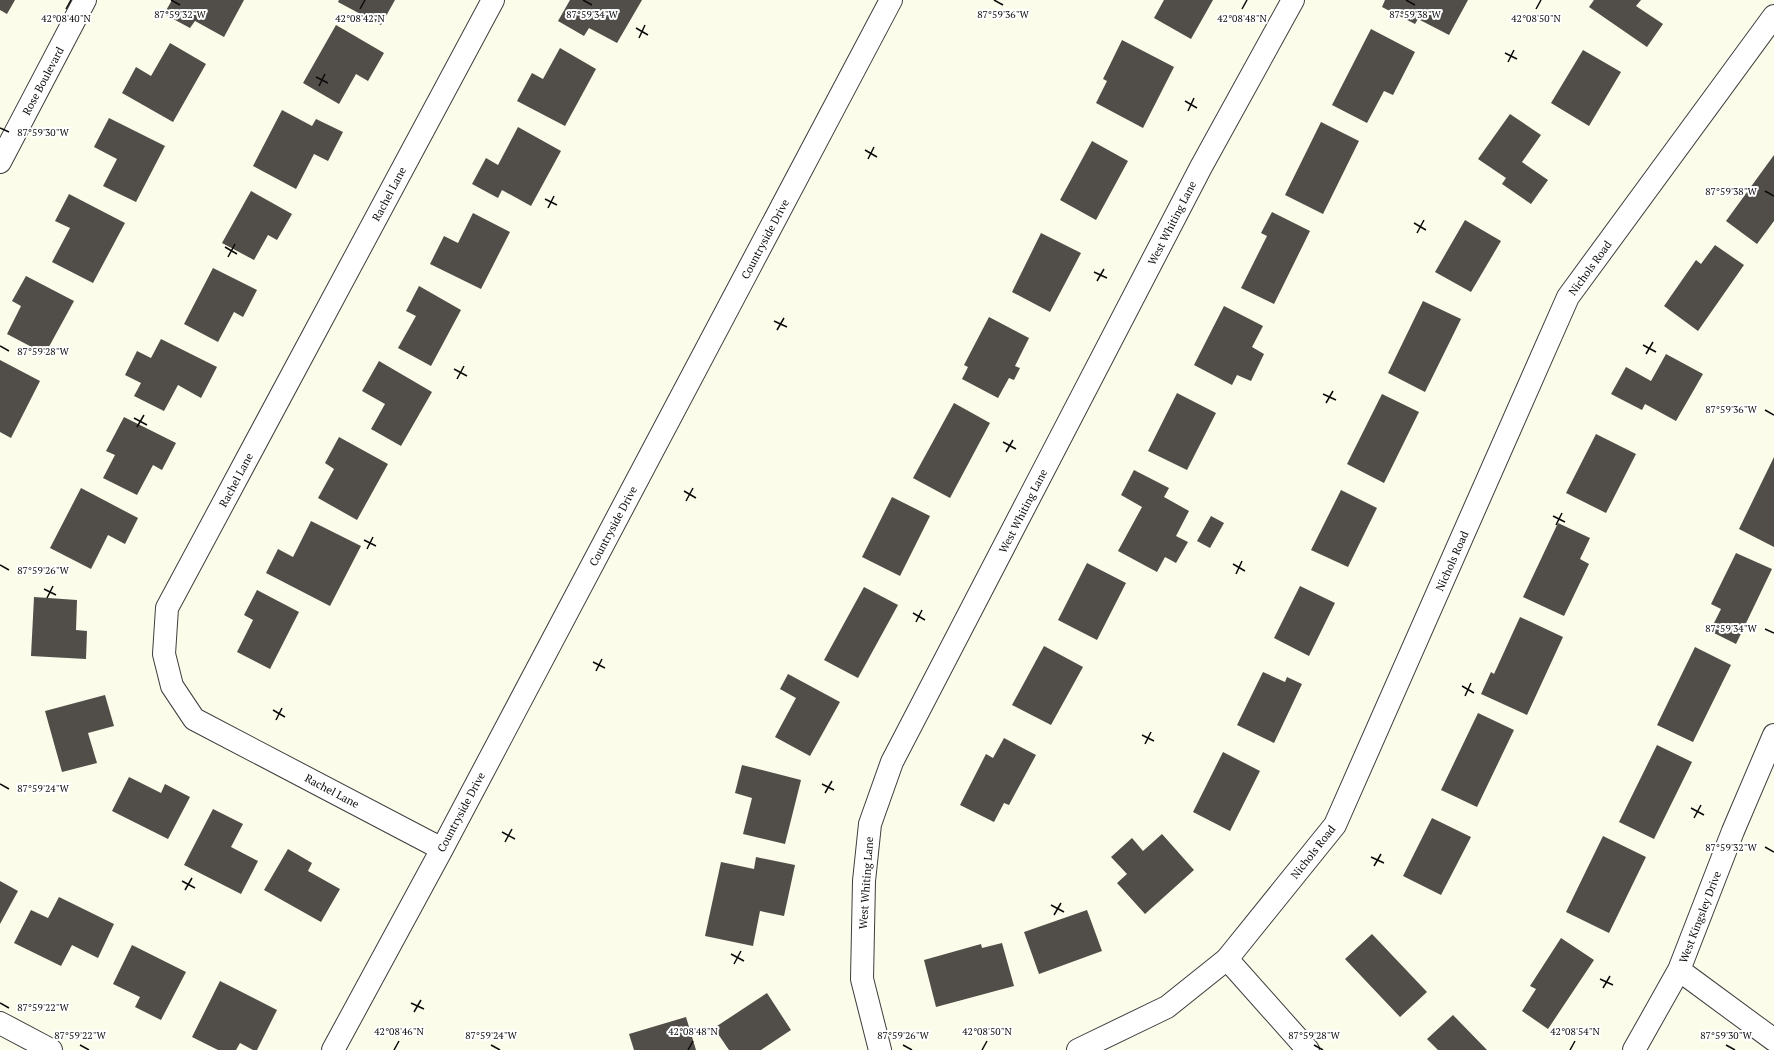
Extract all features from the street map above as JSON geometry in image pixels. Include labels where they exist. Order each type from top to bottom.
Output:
[{"type":"street","name":"Rose Boulevard","points":[[0,162],[85,0]]},
{"type":"street","name":"Rachel Lane","points":[[442,849],[194,719],[172,686],[164,654],[167,608],[493,0]]},
{"type":"street","name":"Countryside Drive","points":[[333,1050],[442,849],[891,0]]},
{"type":"street","name":"West Whiting Lane","points":[[880,1050],[862,980],[864,881],[870,824],[892,762],[1202,167],[1293,0]]},
{"type":"street","name":"Nichols Road","points":[[1078,1050],[1167,1007],[1227,959],[1335,825],[1568,297],[1774,16]]},
{"type":"street","name":"West Kingsley Drive","points":[[1634,1050],[1679,970],[1733,831],[1774,735]]},
{"type":"street","points":[[1227,959],[1308,1050]]},
{"type":"street","points":[[1679,970],[1774,1040]]},
{"type":"street","points":[[0,1023],[51,1050]]},
{"type":"building","points":[[0,0],[15,0],[7,14],[0,10]]},
{"type":"building","points":[[172,0],[244,0],[224,37],[195,21],[190,28],[164,14]]},
{"type":"building","points":[[339,0],[395,0],[381,25],[338,2]]},
{"type":"building","points":[[570,0],[642,0],[617,43],[589,28],[584,36],[558,21]]},
{"type":"building","points":[[1164,0],[1213,0],[1191,39],[1154,18]]},
{"type":"building","points":[[1385,0],[1468,0],[1449,35],[1418,19],[1415,24],[1382,7]]},
{"type":"building","points":[[1594,0],[1641,0],[1636,6],[1663,24],[1647,47],[1589,7]]},
{"type":"building","points":[[336,25],[384,53],[368,81],[356,74],[339,104],[303,83]]},
{"type":"building","points":[[1371,29],[1415,52],[1393,95],[1384,91],[1367,123],[1332,105]]},
{"type":"building","points":[[1122,40],[1174,67],[1143,128],[1096,103],[1107,81],[1103,79]]},
{"type":"building","points":[[170,43],[206,64],[173,122],[122,93],[136,67],[151,76]]},
{"type":"building","points":[[560,48],[596,69],[565,126],[517,101],[532,73],[543,79]]},
{"type":"building","points":[[1583,50],[1621,72],[1589,126],[1551,103]]},
{"type":"building","points":[[282,110],[312,126],[316,119],[343,132],[328,161],[314,154],[296,189],[253,166]]},
{"type":"building","points":[[1510,114],[1541,135],[1522,162],[1548,180],[1531,204],[1502,184],[1506,178],[1478,159]]},
{"type":"building","points":[[109,118],[165,146],[136,202],[103,186],[117,159],[94,147]]},
{"type":"building","points":[[1321,122],[1359,141],[1323,214],[1285,195]]},
{"type":"building","points":[[518,127],[561,151],[531,206],[502,190],[498,198],[472,184],[486,158],[498,165]]},
{"type":"building","points":[[1092,141],[1128,161],[1096,220],[1060,200]]},
{"type":"building","points":[[1774,155],[1774,221],[1757,244],[1726,221]]},
{"type":"building","points":[[251,191],[292,214],[277,240],[268,235],[254,260],[222,243]]},
{"type":"building","points":[[69,194],[125,223],[93,283],[52,262],[70,228],[55,221]]},
{"type":"building","points":[[1272,212],[1310,231],[1274,304],[1241,288],[1267,236],[1261,233]]},
{"type":"building","points":[[473,213],[510,232],[481,289],[430,264],[444,236],[458,243]]},
{"type":"building","points":[[1465,220],[1501,241],[1471,292],[1435,272]]},
{"type":"building","points":[[1041,233],[1081,253],[1050,312],[1012,292]]},
{"type":"building","points":[[1715,245],[1744,265],[1698,331],[1664,306],[1696,260],[1701,264]]},
{"type":"building","points":[[213,268],[257,290],[243,317],[234,312],[218,342],[184,324]]},
{"type":"building","points":[[26,276],[74,301],[45,354],[7,334],[21,306],[12,301]]},
{"type":"building","points":[[419,286],[461,310],[431,366],[398,348],[416,316],[406,311]]},
{"type":"building","points":[[1423,301],[1461,319],[1425,392],[1388,373]]},
{"type":"building","points":[[1224,306],[1263,326],[1252,347],[1264,354],[1251,381],[1237,375],[1232,385],[1194,365]]},
{"type":"building","points":[[989,317],[1029,338],[1015,366],[1020,368],[1014,380],[1009,378],[998,398],[962,379],[968,367],[964,365]]},
{"type":"building","points":[[161,339],[217,367],[201,398],[178,385],[164,411],[134,396],[141,383],[125,375],[137,351],[151,358]]},
{"type":"building","points":[[1666,354],[1703,374],[1676,421],[1645,404],[1642,410],[1611,394],[1626,367],[1651,381]]},
{"type":"building","points":[[0,360],[40,381],[11,438],[0,432]]},
{"type":"building","points":[[379,361],[432,392],[401,446],[371,429],[385,404],[362,391]]},
{"type":"building","points":[[1177,393],[1216,413],[1187,470],[1148,451]]},
{"type":"building","points":[[1382,394],[1419,412],[1384,483],[1347,464]]},
{"type":"building","points":[[954,403],[990,423],[950,498],[913,478]]},
{"type":"building","points":[[124,417],[176,443],[162,470],[153,465],[137,495],[103,478],[115,455],[106,451]]},
{"type":"building","points":[[1596,434],[1636,454],[1606,513],[1566,493]]},
{"type":"building","points":[[339,437],[388,464],[357,520],[318,498],[334,469],[325,463]]},
{"type":"building","points":[[1774,457],[1774,547],[1739,529]]},
{"type":"building","points":[[1134,470],[1169,488],[1164,497],[1189,511],[1176,536],[1188,542],[1176,563],[1165,557],[1157,572],[1118,551],[1142,507],[1121,495]]},
{"type":"building","points":[[81,488],[138,518],[125,544],[108,535],[91,569],[50,548]]},
{"type":"building","points":[[1341,490],[1377,508],[1348,567],[1311,550]]},
{"type":"building","points":[[892,497],[930,516],[900,576],[862,557]]},
{"type":"building","points":[[1211,516],[1224,523],[1210,548],[1197,541]]},
{"type":"building","points":[[311,521],[361,546],[330,606],[266,573],[278,549],[293,557]]},
{"type":"building","points":[[1558,523],[1590,538],[1580,559],[1589,564],[1564,616],[1523,597]]},
{"type":"building","points":[[1736,553],[1772,569],[1736,644],[1710,631],[1721,609],[1711,604]]},
{"type":"building","points":[[1087,563],[1126,583],[1097,640],[1058,620]]},
{"type":"building","points":[[1300,586],[1335,603],[1309,656],[1274,638]]},
{"type":"building","points":[[864,587],[898,605],[858,678],[824,660]]},
{"type":"building","points":[[257,590],[299,612],[270,669],[237,652],[253,620],[244,615]]},
{"type":"building","points":[[34,597],[77,600],[76,630],[87,631],[86,659],[31,656]]},
{"type":"building","points":[[1520,617],[1563,637],[1527,715],[1481,694],[1491,672],[1494,674]]},
{"type":"building","points":[[1044,646],[1083,667],[1051,725],[1012,705]]},
{"type":"building","points":[[1695,647],[1731,665],[1693,742],[1657,725]]},
{"type":"building","points":[[1263,672],[1285,682],[1287,677],[1302,684],[1274,743],[1237,725]]},
{"type":"building","points":[[788,674],[840,702],[810,756],[775,737],[796,698],[780,689]]},
{"type":"building","points":[[105,695],[114,726],[88,733],[97,763],[62,772],[45,711]]},
{"type":"building","points":[[1478,713],[1514,730],[1477,807],[1441,790]]},
{"type":"building","points":[[1004,738],[1036,755],[1009,805],[1004,803],[994,822],[960,805],[986,754],[993,758]]},
{"type":"building","points":[[1657,745],[1692,762],[1654,839],[1619,822]]},
{"type":"building","points":[[1223,752],[1260,771],[1230,831],[1193,812]]},
{"type":"building","points":[[742,765],[801,780],[785,844],[743,834],[752,798],[735,793]]},
{"type":"building","points":[[129,777],[161,793],[165,784],[190,797],[168,839],[112,811]]},
{"type":"building","points":[[213,809],[243,824],[231,847],[258,861],[241,894],[184,865]]},
{"type":"building","points":[[1432,818],[1471,837],[1441,895],[1403,876]]},
{"type":"building","points":[[1162,834],[1194,870],[1145,914],[1117,883],[1127,874],[1111,857],[1132,838],[1143,851]]},
{"type":"building","points":[[1603,836],[1646,857],[1609,933],[1566,912]]},
{"type":"building","points":[[288,849],[312,863],[308,871],[340,889],[321,922],[264,890]]},
{"type":"building","points":[[756,857],[795,865],[784,916],[760,911],[753,946],[705,936],[721,862],[754,869]]},
{"type":"building","points":[[0,881],[18,891],[0,924]]},
{"type":"building","points":[[59,897],[114,924],[98,958],[72,945],[61,966],[14,943],[31,910],[48,918]]},
{"type":"building","points":[[1087,910],[1102,951],[1039,974],[1024,932]]},
{"type":"building","points":[[1372,934],[1427,992],[1400,1017],[1345,959]]},
{"type":"building","points":[[1561,938],[1594,960],[1548,1029],[1522,1011],[1536,989],[1530,986]]},
{"type":"building","points":[[1002,943],[1014,986],[936,1007],[924,960],[981,944],[982,948]]},
{"type":"building","points":[[132,945],[186,972],[161,1020],[135,1007],[140,997],[113,984]]},
{"type":"building","points":[[220,981],[277,1010],[257,1050],[253,1050],[240,1043],[236,1050],[218,1050],[192,1037]]},
{"type":"building","points":[[767,993],[791,1030],[761,1050],[729,1050],[714,1028]]},
{"type":"building","points":[[1453,1015],[1487,1050],[1438,1050],[1427,1039]]},
{"type":"building","points":[[686,1017],[696,1050],[634,1050],[629,1034]]}]
